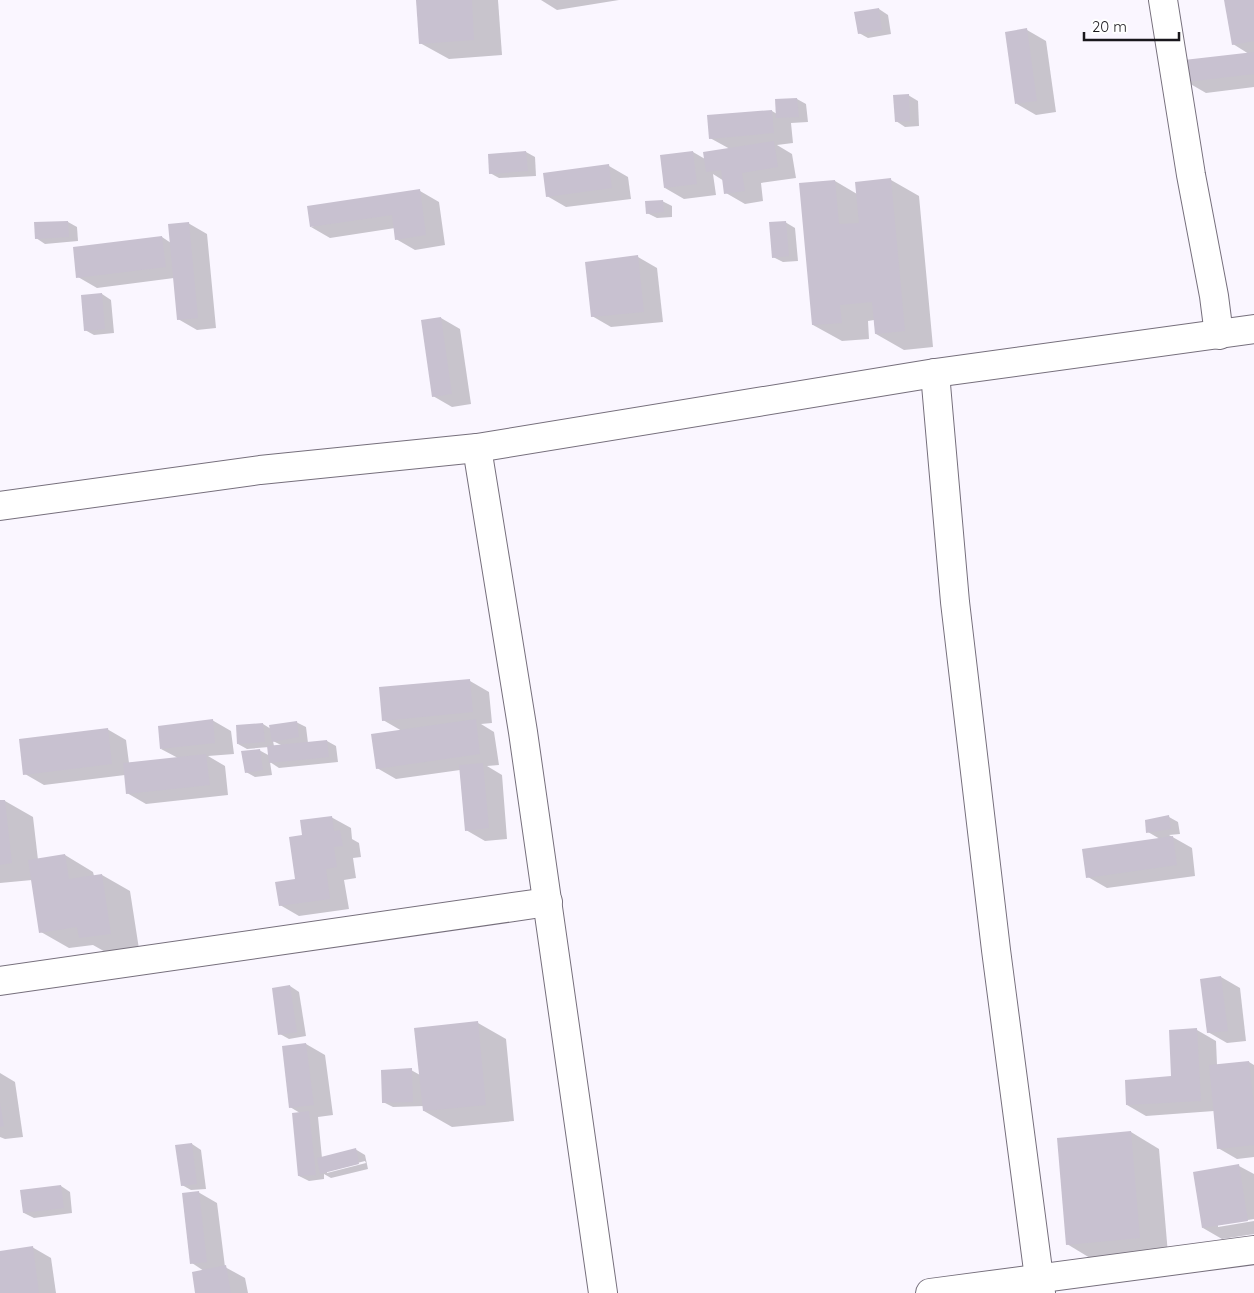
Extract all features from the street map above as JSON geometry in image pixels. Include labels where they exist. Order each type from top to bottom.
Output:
[{"type":"street","points":[[1163,0],[1219,335]]},
{"type":"street","points":[[0,506],[260,470],[477,448],[935,373],[1254,329]]},
{"type":"street","points":[[935,373],[955,602],[996,950],[1040,1286]]},
{"type":"street","points":[[477,448],[523,732],[603,1293]]},
{"type":"street","points":[[0,981],[548,902]]},
{"type":"street","points":[[930,1293],[1040,1286],[1254,1250]]},
{"type":"building","points":[[416,0],[472,0],[474,40],[419,44]]},
{"type":"building","points":[[1224,0],[1254,0],[1254,41],[1232,45]]},
{"type":"building","points":[[879,8],[882,30],[858,34],[854,12]]},
{"type":"building","points":[[1027,28],[1037,101],[1015,104],[1005,32]]},
{"type":"building","points":[[1254,52],[1254,74],[1186,82],[1184,60]]},
{"type":"building","points":[[909,94],[910,121],[895,122],[893,95]]},
{"type":"building","points":[[797,98],[799,117],[776,118],[775,99]]},
{"type":"building","points":[[772,110],[774,133],[709,139],[707,115]]},
{"type":"building","points":[[774,141],[778,167],[742,173],[745,191],[724,194],[721,170],[706,172],[703,152]]},
{"type":"building","points":[[526,151],[528,171],[489,174],[488,154]]},
{"type":"building","points":[[693,151],[697,184],[664,188],[660,155]]},
{"type":"building","points":[[609,164],[612,188],[546,197],[543,173]]},
{"type":"building","points":[[891,178],[905,331],[875,334],[872,302],[840,305],[842,323],[812,325],[799,183],[835,180],[839,224],[859,223],[855,182]]},
{"type":"building","points":[[420,189],[426,235],[395,240],[392,215],[310,227],[307,206]]},
{"type":"building","points":[[663,200],[664,212],[646,214],[645,201]]},
{"type":"building","points":[[68,221],[69,237],[35,239],[34,222]]},
{"type":"building","points":[[786,221],[789,256],[772,258],[769,222]]},
{"type":"building","points":[[189,222],[198,318],[177,320],[168,224]]},
{"type":"building","points":[[162,236],[166,267],[76,278],[73,247]]},
{"type":"building","points":[[638,255],[644,312],[591,317],[585,262]]},
{"type":"building","points":[[102,293],[105,329],[84,331],[81,295]]},
{"type":"building","points":[[441,317],[452,394],[432,397],[421,320]]},
{"type":"building","points":[[470,679],[473,712],[382,721],[379,687]]},
{"type":"building","points":[[213,719],[215,743],[160,749],[158,726]]},
{"type":"building","points":[[476,719],[480,754],[376,769],[371,734]]},
{"type":"building","points":[[297,721],[299,737],[272,742],[269,725]]},
{"type":"building","points":[[263,723],[265,742],[237,744],[236,725]]},
{"type":"building","points":[[108,728],[112,764],[23,775],[19,739]]},
{"type":"building","points":[[327,740],[329,757],[269,763],[267,746]]},
{"type":"building","points":[[260,749],[263,770],[245,773],[241,751]]},
{"type":"building","points":[[206,754],[210,785],[126,794],[123,763]]},
{"type":"building","points":[[483,763],[489,828],[465,831],[459,765]]},
{"type":"building","points":[[0,800],[5,800],[12,863],[0,865]]},
{"type":"building","points":[[1169,815],[1171,829],[1146,833],[1145,820]]},
{"type":"building","points":[[332,816],[334,831],[340,830],[343,846],[334,847],[337,867],[326,869],[330,899],[279,906],[275,882],[295,879],[289,837],[302,835],[300,820]]},
{"type":"building","points":[[1173,836],[1177,865],[1086,878],[1082,849]]},
{"type":"building","points":[[65,854],[69,879],[102,874],[111,934],[79,938],[77,927],[39,933],[28,860]]},
{"type":"building","points":[[1221,976],[1228,1031],[1207,1033],[1200,979]]},
{"type":"building","points":[[290,985],[297,1032],[278,1035],[272,988]]},
{"type":"building","points":[[478,1021],[486,1105],[423,1111],[414,1028]]},
{"type":"building","points":[[1197,1028],[1201,1101],[1126,1105],[1125,1080],[1171,1076],[1169,1030]]},
{"type":"building","points":[[306,1043],[314,1105],[289,1108],[282,1046]]},
{"type":"building","points":[[1249,1061],[1254,1106],[1254,1145],[1217,1149],[1209,1065]]},
{"type":"building","points":[[412,1068],[413,1102],[382,1103],[381,1070]]},
{"type":"building","points":[[0,1103],[4,1126],[0,1127]]},
{"type":"building","points":[[309,1111],[316,1175],[298,1176],[292,1113]]},
{"type":"building","points":[[1131,1131],[1140,1238],[1066,1245],[1057,1138]]},
{"type":"building","points":[[192,1143],[197,1184],[181,1186],[175,1145]]},
{"type":"building","points":[[356,1148],[359,1164],[320,1174],[317,1158]]},
{"type":"building","points":[[1239,1164],[1248,1221],[1202,1228],[1193,1172]]},
{"type":"building","points":[[61,1185],[64,1208],[23,1213],[20,1190]]},
{"type":"building","points":[[199,1191],[207,1262],[190,1264],[182,1193]]},
{"type":"building","points":[[33,1246],[39,1293],[0,1293],[0,1251]]},
{"type":"building","points":[[226,1265],[231,1293],[195,1293],[192,1272]]}]
